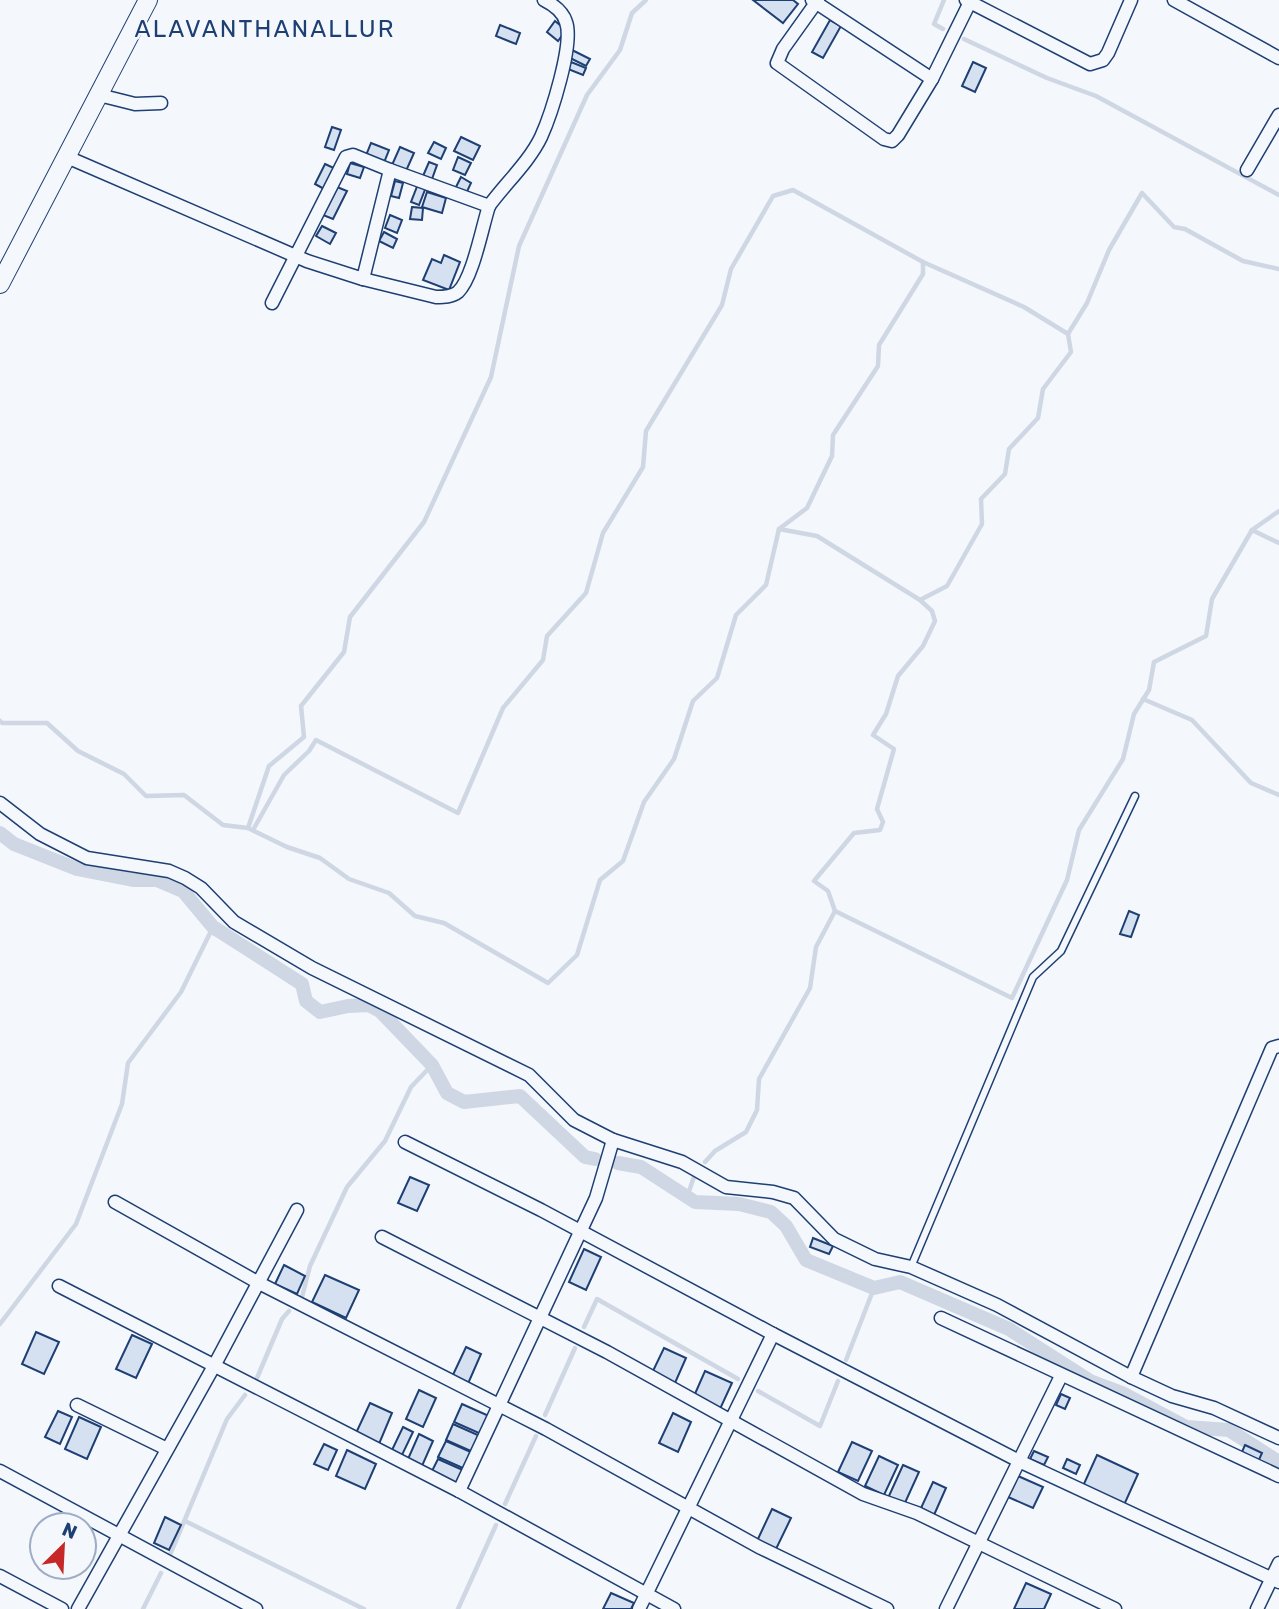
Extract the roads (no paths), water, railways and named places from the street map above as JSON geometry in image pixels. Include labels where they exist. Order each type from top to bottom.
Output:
[{"type":"main road","points":[[0,284],[148,0]]},
{"type":"street","points":[[67,157],[295,256],[363,279],[436,298],[449,297],[458,291],[467,276],[489,206],[540,139],[558,90],[569,31],[566,19],[555,6],[544,0]]},
{"type":"street","points":[[932,79],[815,1],[783,49],[777,63],[884,139],[892,141],[932,79],[968,1],[1090,64],[1103,60],[1108,53],[1129,0]]},
{"type":"street","points":[[1174,0],[1279,58]]},
{"type":"street","points":[[99,95],[124,103],[162,103]]},
{"type":"street","points":[[1247,170],[1279,115]]},
{"type":"street","points":[[272,303],[346,157],[353,155],[489,206]]},
{"type":"street","points":[[363,279],[390,170]]},
{"type":"street","points":[[0,803],[40,834],[87,858],[169,871],[201,888],[223,913],[312,968],[529,1075],[574,1120],[613,1140],[682,1162],[726,1187],[773,1192],[794,1198],[834,1239],[875,1259],[911,1267],[998,1305],[1131,1377],[1172,1396],[1214,1408],[1279,1438]]},
{"type":"street","points":[[1131,1377],[1272,1048],[1279,1046]]},
{"type":"street","points":[[459,1491],[596,1198],[613,1140]]},
{"type":"street","points":[[405,1142],[579,1230],[1019,1461],[1275,1580]]},
{"type":"street","points":[[115,1202],[259,1283],[500,1405],[759,1547],[887,1609]]},
{"type":"street","points":[[78,1609],[117,1535],[214,1366],[296,1210]]},
{"type":"street","points":[[382,1237],[540,1317],[863,1494],[917,1513],[1115,1609]]},
{"type":"street","points":[[59,1286],[459,1491],[674,1609]]},
{"type":"street","points":[[941,1318],[1279,1476]]},
{"type":"street","points":[[639,1609],[773,1334]]},
{"type":"street","points":[[946,1609],[1061,1376]]},
{"type":"street","points":[[77,1405],[167,1449]]},
{"type":"street","points":[[0,1471],[256,1609]]},
{"type":"street","points":[[1257,1609],[1275,1580],[1279,1563]]},
{"type":"street","points":[[0,1576],[62,1609]]},
{"type":"lane","points":[[911,1267],[1032,977],[1061,951],[1135,796]]},
{"type":"waterway","points":[[0,721],[47,723],[78,751],[124,774],[146,796],[184,795],[223,825],[248,828],[269,766],[304,737],[301,706],[344,652],[350,617],[424,522],[491,377],[519,246],[587,95],[620,50],[632,13],[646,0]]},
{"type":"waterway","points":[[943,29],[934,24],[944,0]]},
{"type":"waterway","points":[[964,39],[1047,78],[1096,96],[1279,195]]},
{"type":"waterway","points":[[253,830],[284,775],[309,751],[316,740],[458,813],[503,708],[543,660],[547,636],[586,593],[603,533],[643,467],[646,431],[722,305],[731,269],[773,196],[793,190],[923,262],[1024,307],[1068,334]]},
{"type":"waterway","points":[[248,828],[287,847],[320,858],[349,879],[389,893],[415,916],[444,923],[548,983],[577,955],[600,880],[623,861],[644,802],[674,759],[693,701],[717,678],[736,615],[766,585],[779,529],[817,536],[920,600],[947,586],[982,524],[981,499],[1005,474],[1009,449],[1038,418],[1043,389],[1071,352],[1068,334],[1087,303],[1109,250],[1142,193],[1174,227],[1185,229],[1243,261],[1279,269]]},
{"type":"waterway","points":[[779,529],[807,508],[832,456],[833,435],[878,366],[879,345],[923,274],[923,262]]},
{"type":"waterway","points":[[835,911],[1012,998],[1067,880],[1079,830],[1123,759],[1134,714],[1149,690],[1154,662],[1206,636],[1212,599],[1252,530],[1279,511]]},
{"type":"waterway","points":[[1252,530],[1279,543]]},
{"type":"waterway","points":[[705,1162],[715,1151],[746,1132],[757,1110],[759,1079],[810,988],[816,947],[835,911],[828,891],[814,881],[854,833],[880,830],[883,822],[877,809],[894,749],[873,735],[886,714],[898,676],[923,646],[935,621],[932,611],[920,600]]},
{"type":"waterway","points":[[1143,699],[1192,720],[1251,783],[1279,795]]},
{"type":"waterway","points":[[0,833],[14,844],[77,869],[133,880],[157,880],[183,891],[213,927],[302,984],[306,1001],[320,1012],[369,1005],[380,1011],[432,1065],[447,1093],[464,1102],[520,1096],[585,1157],[595,1159]]},
{"type":"waterway","points":[[0,1324],[76,1224],[122,1104],[128,1063],[181,992],[213,927]]},
{"type":"waterway","points":[[302,1297],[310,1266],[347,1187],[385,1141],[411,1087],[432,1065]]},
{"type":"waterway","points":[[618,1163],[641,1167],[695,1202],[739,1204],[771,1212],[786,1226],[806,1260],[874,1288],[900,1282],[1009,1329],[1090,1381],[1122,1393],[1186,1427],[1229,1430],[1279,1462]]},
{"type":"waterway","points":[[687,1197],[695,1174]]},
{"type":"waterway","points":[[846,1360],[874,1288]]},
{"type":"waterway","points":[[584,1327],[597,1299],[738,1379]]},
{"type":"waterway","points":[[257,1378],[282,1319],[289,1311]]},
{"type":"waterway","points":[[545,1415],[575,1348]]},
{"type":"waterway","points":[[758,1391],[820,1426],[838,1381]]},
{"type":"waterway","points":[[170,1555],[227,1419],[245,1395]]},
{"type":"waterway","points":[[505,1504],[536,1436]]},
{"type":"waterway","points":[[185,1521],[364,1609]]},
{"type":"waterway","points":[[458,1609],[496,1525]]},
{"type":"waterway","points":[[143,1609],[161,1573]]},
{"type":"district","name":"ALAVANTHANALLUR","points":[[265,29]]}]
